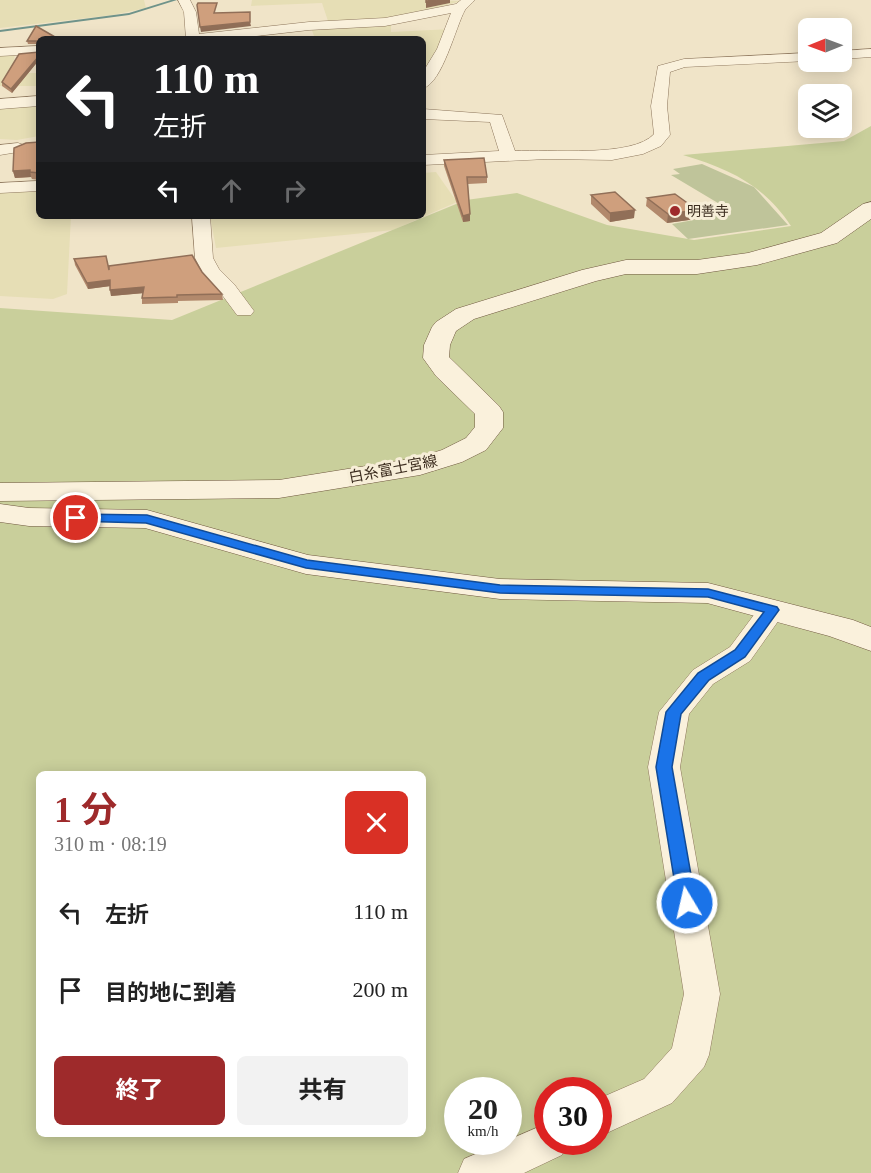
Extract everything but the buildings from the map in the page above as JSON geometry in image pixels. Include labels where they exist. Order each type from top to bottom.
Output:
[{"type":"main road","name":"白糸富士宮線","points":[[0,492],[279,489],[420,466],[452,456],[476,444],[489,428],[489,412],[445,370],[436,358],[437,345],[445,327],[465,314],[590,275],[626,267],[697,267],[749,260],[829,238],[871,208]]},
{"type":"main road","points":[[0,513],[29,517],[147,519],[306,564],[500,589],[708,593],[841,628],[871,640]]},
{"type":"street","points":[[184,0],[193,36]]},
{"type":"street","points":[[221,36],[309,26],[377,22],[465,4]]},
{"type":"street","points":[[426,79],[444,49],[465,4]]},
{"type":"street","points":[[0,52],[36,50]]},
{"type":"street","points":[[852,55],[871,52]]},
{"type":"street","points":[[426,159],[612,154],[637,151],[655,143],[662,135],[659,106],[663,69],[684,63],[798,57]]},
{"type":"street","points":[[0,104],[36,101]]},
{"type":"street","points":[[426,114],[496,118],[508,155]]},
{"type":"street","points":[[0,150],[18,148]]},
{"type":"street","points":[[0,188],[36,186]]},
{"type":"street","points":[[201,219],[204,258],[211,272],[227,288],[244,311]]},
{"type":"street","points":[[612,1112],[658,1091],[690,1055],[702,994],[664,767],[674,712],[703,677],[740,654],[772,610]]},
{"type":"street","points":[[479,1173],[534,1148]]},
{"type":"shaded area","points":[[0,0],[144,0],[146,8],[113,15],[0,28]]},
{"type":"shaded area","points":[[252,0],[462,1],[387,20],[329,24],[322,3],[251,6]]},
{"type":"shaded area","points":[[391,23],[391,32],[451,29],[426,72],[426,36],[314,36],[311,28]]},
{"type":"shaded area","points":[[15,54],[12,73],[36,73],[36,86],[0,86],[0,55]]},
{"type":"shaded area","points":[[36,103],[36,137],[17,140],[0,139],[0,105]]},
{"type":"shaded area","points":[[436,172],[457,202],[426,216],[426,173]]},
{"type":"shaded area","points":[[36,191],[36,219],[71,219],[67,294],[53,299],[0,296],[0,192]]},
{"type":"shaded area","points":[[211,219],[418,219],[393,230],[216,248]]},
{"type":"green space","points":[[871,126],[871,1173],[0,1173],[0,308],[172,320],[419,219],[426,219],[426,216],[466,200],[517,193],[607,225],[694,240],[791,226],[769,199],[757,189],[715,166],[683,155],[844,141]]},
{"type":"green space","points":[[702,164],[754,187],[788,225],[688,239],[672,224],[715,216],[704,208],[723,206],[671,175],[680,174],[673,169]]},
{"type":"waterway","points":[[0,31],[129,14],[175,0]]},
{"type":"place","name":"明善寺","points":[[675,211]]},
{"type":"route","points":[[76,518],[147,519],[306,564],[500,589],[708,593],[772,610],[740,654],[703,677],[674,712],[664,767],[687,903]]}]
